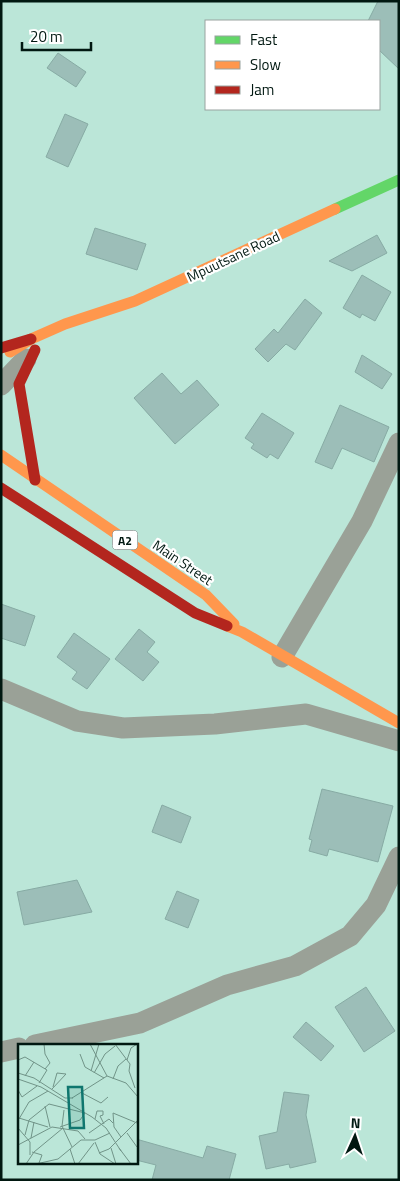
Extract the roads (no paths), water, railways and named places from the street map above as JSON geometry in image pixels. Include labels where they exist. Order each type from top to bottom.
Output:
[{"type":"main road","name":"Mpuutsane Road","points":[[65,324],[135,301],[398,182]]},
{"type":"main road","name":"Mpuutsane Road","points":[[1,358],[33,344]]},
{"type":"main road","points":[[1,348],[33,344],[19,384],[35,480]]},
{"type":"main road","name":"Main Street","points":[[1,455],[206,595],[242,632]]},
{"type":"main road","name":"Main Street","points":[[1,488],[195,613],[242,632],[282,657],[399,723]]},
{"type":"street","name":"Mpuutsane Road","points":[[1,385],[33,344],[65,324]]},
{"type":"street","points":[[282,657],[362,520],[399,443]]},
{"type":"street","points":[[1,689],[77,720],[123,728],[215,724],[306,714],[399,742]]},
{"type":"street","points":[[40,1044],[140,1023],[227,985],[295,966],[350,936],[376,905],[399,857]]},
{"type":"street","points":[[1,1052],[18,1048]]}]
